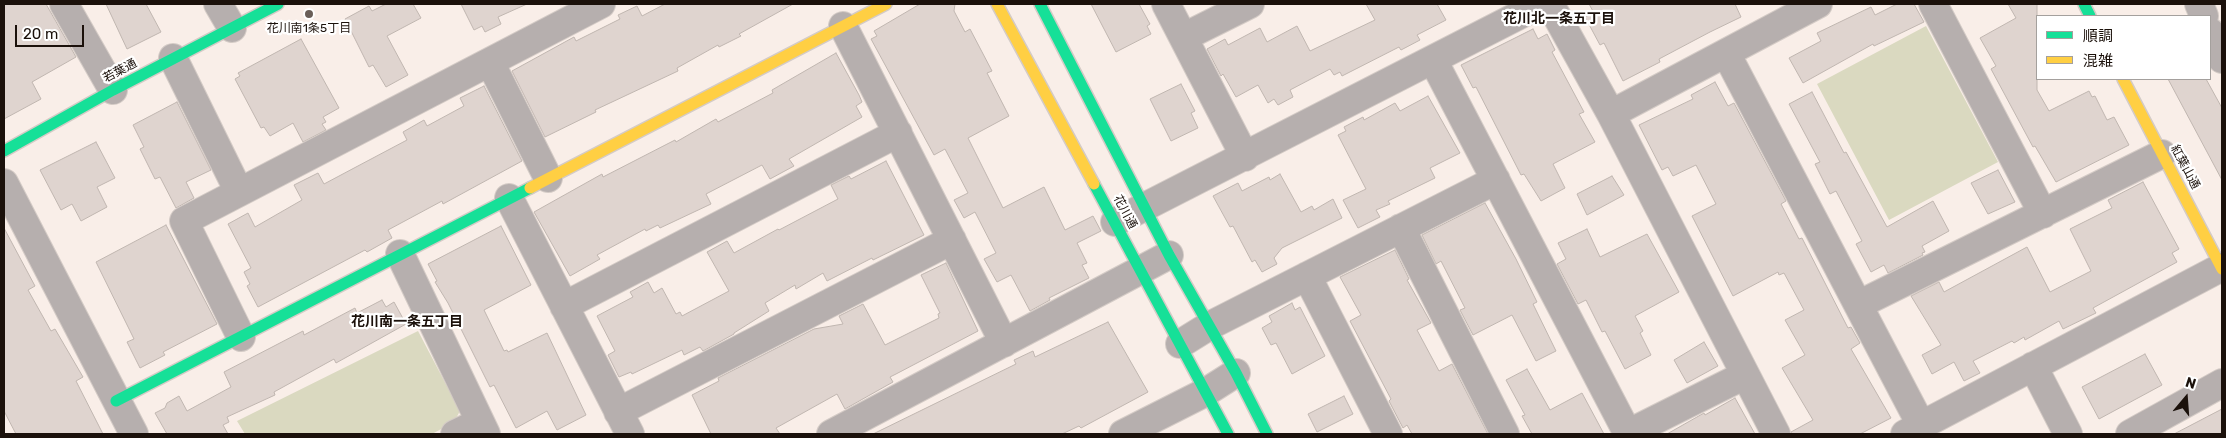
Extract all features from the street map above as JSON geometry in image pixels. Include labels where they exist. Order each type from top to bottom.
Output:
[{"type":"street","points":[[64,4],[113,90]]},
{"type":"street","points":[[218,4],[232,28]]},
{"type":"street","name":"若葉通","points":[[4,151],[113,90],[278,4]]},
{"type":"street","points":[[241,336],[184,221],[601,4]]},
{"type":"street","points":[[116,401],[886,4]]},
{"type":"street","name":"花川通","points":[[997,4],[1228,434]]},
{"type":"street","name":"花川通","points":[[1040,4],[1169,255],[1236,373],[1267,434]]},
{"type":"street","points":[[1166,4],[1245,157]]},
{"type":"street","points":[[1184,36],[1250,4]]},
{"type":"street","points":[[1115,222],[1541,4]]},
{"type":"street","points":[[1550,4],[1611,114],[1776,434]]},
{"type":"street","points":[[1611,114],[1818,4]]},
{"type":"street","points":[[1933,4],[2043,214]]},
{"type":"street","points":[[843,26],[1004,343]]},
{"type":"street","points":[[1726,53],[1858,305],[1912,430],[2222,268]]},
{"type":"street","points":[[173,58],[239,192]]},
{"type":"street","points":[[1433,60],[1628,434],[1745,375]]},
{"type":"street","points":[[490,62],[548,178]]},
{"type":"street","name":"紅葉山通","points":[[2124,80],[2222,268]]},
{"type":"street","points":[[564,306],[898,133]]},
{"type":"street","points":[[1858,305],[2162,154]]},
{"type":"street","points":[[1180,344],[1209,326],[1496,180]]},
{"type":"street","points":[[4,183],[134,434]]},
{"type":"street","points":[[508,198],[624,423],[952,240]]},
{"type":"street","points":[[1401,228],[1505,434]]},
{"type":"street","points":[[400,254],[483,428],[456,434]]},
{"type":"street","points":[[831,434],[1169,255]]},
{"type":"street","points":[[1307,276],[1388,434]]},
{"type":"street","points":[[2033,366],[2068,434]]},
{"type":"street","points":[[1123,434],[1206,392],[1236,373]]},
{"type":"street","points":[[2130,434],[2222,383]]},
{"type":"green space","points":[[1926,26],[1998,162],[1889,220],[1817,84]]},
{"type":"green space","points":[[418,331],[460,411],[454,422],[432,434],[245,434],[237,421]]},
{"type":"building","points":[[4,4],[46,4],[76,57],[32,82],[41,99],[4,119]]},
{"type":"building","points":[[106,4],[146,4],[161,32],[127,49]]},
{"type":"building","points":[[386,4],[413,4],[421,18],[387,36],[408,75],[386,87],[373,65],[369,67],[345,19],[369,6],[372,11]]},
{"type":"building","points":[[461,4],[527,4],[498,17],[501,24],[485,32],[482,26],[474,30]]},
{"type":"building","points":[[665,4],[793,4],[739,34],[741,36],[719,47],[718,45],[677,68],[678,71],[595,110],[596,112],[545,137],[512,71],[574,37],[576,41],[620,19],[618,15],[637,6],[642,16]]},
{"type":"building","points":[[920,4],[955,4],[954,11],[965,32],[970,29],[992,71],[987,73],[1009,116],[968,138],[1003,208],[1044,187],[1065,230],[1093,216],[1101,231],[1077,243],[1087,263],[1082,265],[1089,278],[1049,298],[1050,300],[1030,311],[1011,275],[997,282],[984,259],[996,253],[975,212],[964,218],[954,200],[968,193],[945,149],[934,155],[871,39],[877,36],[874,31]]},
{"type":"building","points":[[1091,4],[1139,4],[1150,24],[1147,26],[1151,34],[1116,52]]},
{"type":"building","points":[[1366,4],[1437,4],[1446,20],[1417,35],[1420,40],[1401,50],[1399,47],[1342,76],[1340,72],[1334,75],[1330,69],[1290,90],[1293,97],[1278,105],[1274,99],[1268,103],[1258,85],[1236,97],[1223,74],[1221,76],[1207,49],[1225,39],[1228,45],[1260,28],[1267,42],[1297,26],[1310,51],[1375,20]]},
{"type":"building","points":[[1589,4],[1735,4],[1741,17],[1659,59],[1660,62],[1623,81],[1604,43],[1600,45],[1585,17],[1594,13]]},
{"type":"building","points":[[1897,4],[1914,4],[1924,22],[1874,46],[1873,44],[1803,83],[1789,58],[1821,41],[1817,33],[1871,7],[1875,15]]},
{"type":"building","points":[[2008,4],[2037,4],[2037,90],[2049,111],[2089,91],[2092,97],[2095,96],[2107,120],[2114,117],[2129,145],[2056,182],[2035,146],[2033,147],[1991,69],[1996,66],[1980,38],[2016,18]]},
{"type":"building","points":[[1533,29],[1538,39],[1547,34],[1555,50],[1552,52],[1584,112],[1579,114],[1595,142],[1553,164],[1565,188],[1541,201],[1524,174],[1521,175],[1476,87],[1473,88],[1461,65]]},
{"type":"building","points":[[301,39],[339,108],[323,117],[326,122],[322,124],[326,130],[303,142],[293,123],[270,136],[264,127],[261,128],[235,79],[240,76],[238,73]]},
{"type":"building","points":[[836,53],[862,102],[856,106],[862,117],[789,159],[794,166],[770,179],[762,165],[706,194],[711,204],[660,228],[658,225],[646,231],[645,229],[597,255],[600,259],[570,276],[534,212],[602,174],[603,177],[675,140],[676,142],[716,119],[718,122],[773,93],[772,90]]},
{"type":"building","points":[[2169,80],[2207,80],[2222,108],[2222,180]]},
{"type":"building","points":[[1715,82],[1728,106],[1734,103],[1786,201],[1781,204],[1799,239],[1802,238],[1848,328],[1851,327],[1860,343],[1851,349],[1891,418],[1860,434],[1792,434],[1791,432],[1813,420],[1782,368],[1805,355],[1785,320],[1804,310],[1784,273],[1779,275],[1778,272],[1733,296],[1692,216],[1716,204],[1696,165],[1673,176],[1668,167],[1662,170],[1639,125],[1693,99],[1691,95]]},
{"type":"building","points":[[1181,84],[1195,111],[1191,113],[1198,128],[1171,141],[1150,99]]},
{"type":"building","points":[[484,86],[522,161],[443,204],[442,201],[388,230],[392,238],[367,252],[365,250],[258,307],[247,286],[250,284],[244,272],[251,268],[228,224],[248,213],[255,227],[302,200],[294,185],[318,173],[324,184],[407,140],[403,132],[424,120],[427,126],[464,106],[460,98]]},
{"type":"building","points":[[1812,92],[1844,153],[1846,152],[1887,227],[1933,201],[1949,231],[1922,246],[1925,252],[1922,253],[1923,255],[1888,273],[1884,265],[1871,272],[1856,244],[1862,241],[1836,191],[1830,194],[1815,164],[1820,162],[1789,104]]},
{"type":"building","points":[[1428,96],[1460,153],[1430,168],[1435,178],[1388,201],[1390,204],[1376,210],[1380,217],[1358,228],[1343,200],[1366,189],[1338,135],[1346,131],[1344,127],[1363,117],[1364,120],[1395,103],[1400,111]]},
{"type":"building","points":[[177,102],[211,170],[186,182],[194,198],[176,208],[160,177],[155,179],[140,149],[144,147],[133,125]]},
{"type":"building","points":[[96,142],[115,178],[97,187],[107,207],[81,221],[72,204],[61,210],[40,170]]},
{"type":"building","points":[[886,161],[924,235],[827,281],[823,273],[796,289],[795,285],[765,303],[769,311],[734,334],[703,351],[700,347],[684,355],[682,350],[632,374],[631,372],[619,377],[608,355],[615,351],[597,316],[633,297],[630,292],[648,282],[654,293],[662,288],[676,314],[680,312],[682,316],[729,291],[707,252],[727,241],[734,253],[838,199],[831,185],[849,176],[851,179]]},
{"type":"building","points":[[1998,170],[2015,202],[1988,214],[1971,183]]},
{"type":"building","points":[[1280,174],[1301,212],[1312,206],[1314,210],[1333,199],[1342,218],[1282,248],[1274,258],[1277,264],[1262,272],[1255,260],[1252,262],[1233,226],[1230,227],[1213,196],[1238,183],[1242,191],[1269,177],[1270,180]]},
{"type":"building","points":[[1612,176],[1624,195],[1587,215],[1577,194]]},
{"type":"building","points":[[2143,182],[2179,249],[2172,253],[2177,262],[2093,308],[2096,313],[2063,329],[2059,321],[2025,340],[2024,337],[2014,343],[2012,341],[1973,361],[1980,373],[1964,381],[1954,362],[1932,374],[1922,355],[1941,345],[1911,296],[1939,282],[1944,292],[2027,247],[2050,292],[2091,271],[2070,229],[2112,208],[2108,200]]},
{"type":"building","points":[[1485,203],[1537,302],[1533,304],[1556,351],[1536,361],[1512,315],[1473,335],[1460,310],[1465,308],[1441,261],[1436,264],[1422,235]]},
{"type":"building","points":[[166,225],[217,324],[163,352],[165,355],[140,368],[127,342],[134,339],[96,262]]},
{"type":"building","points":[[501,226],[531,285],[484,310],[504,351],[507,350],[508,352],[547,333],[586,415],[557,430],[547,411],[516,428],[494,385],[490,387],[448,303],[435,282],[437,281],[428,264]]},
{"type":"building","points":[[4,228],[35,286],[28,290],[51,331],[55,329],[83,377],[76,381],[103,434],[16,434],[4,411]]},
{"type":"building","points":[[1587,229],[1600,257],[1647,234],[1679,292],[1635,316],[1643,331],[1640,333],[1651,355],[1625,369],[1605,331],[1602,332],[1586,300],[1578,304],[1557,264],[1566,259],[1558,243]]},
{"type":"building","points":[[1395,250],[1409,279],[1407,280],[1431,323],[1417,330],[1439,371],[1452,364],[1488,434],[1412,434],[1407,425],[1403,428],[1389,401],[1391,399],[1350,321],[1361,315],[1340,277]]},
{"type":"building","points":[[946,263],[978,331],[890,377],[893,382],[845,409],[837,394],[776,428],[780,434],[711,434],[692,395],[719,381],[718,378],[814,329],[843,324],[839,316],[863,304],[885,345],[939,318],[938,314],[940,313],[921,275]]},
{"type":"building","points":[[382,300],[386,307],[394,302],[406,324],[336,363],[334,359],[274,392],[275,395],[227,417],[229,422],[223,425],[228,434],[167,434],[155,413],[165,408],[167,403],[179,396],[187,411],[231,387],[224,372],[303,331],[304,335],[355,308],[357,313]]},
{"type":"building","points":[[1292,303],[1295,310],[1300,307],[1325,356],[1292,374],[1276,343],[1271,345],[1262,328],[1272,322],[1269,316]]},
{"type":"building","points":[[1108,322],[1148,392],[1081,428],[1079,426],[1062,434],[873,434],[1016,364],[1014,360],[1033,351],[1035,357]]},
{"type":"building","points":[[1704,342],[1718,366],[1687,383],[1674,360]]},
{"type":"building","points":[[2145,354],[2162,385],[2099,419],[2082,387]]},
{"type":"building","points":[[1527,369],[1550,410],[1582,393],[1604,434],[1532,434],[1522,416],[1525,415],[1506,380]]},
{"type":"building","points":[[1344,396],[1353,414],[1317,432],[1308,414]]},
{"type":"building","points":[[1735,398],[1755,434],[1667,434],[1704,413],[1705,415]]},
{"type":"building","points":[[2222,409],[2222,434],[2174,434]]},
{"type":"traffic: fast","points":[[4,151],[113,90],[278,4]]},
{"type":"traffic: fast","points":[[1040,4],[1169,255],[1236,373],[1267,434]]},
{"type":"traffic: fast","points":[[2084,4],[2090,15]]},
{"type":"traffic: fast","points":[[1094,184],[1228,434]]},
{"type":"traffic: fast","points":[[116,401],[530,188]]},
{"type":"traffic: slow","points":[[530,188],[886,4]]},
{"type":"traffic: slow","points":[[997,4],[1094,184]]},
{"type":"traffic: slow","points":[[2124,80],[2222,269]]},
{"type":"place","name":"花川南1条5丁目","points":[[309,14]]},
{"type":"district","name":"花川北一条五丁目","points":[[1559,19]]},
{"type":"district","name":"花川南一条五丁目","points":[[407,322]]}]
